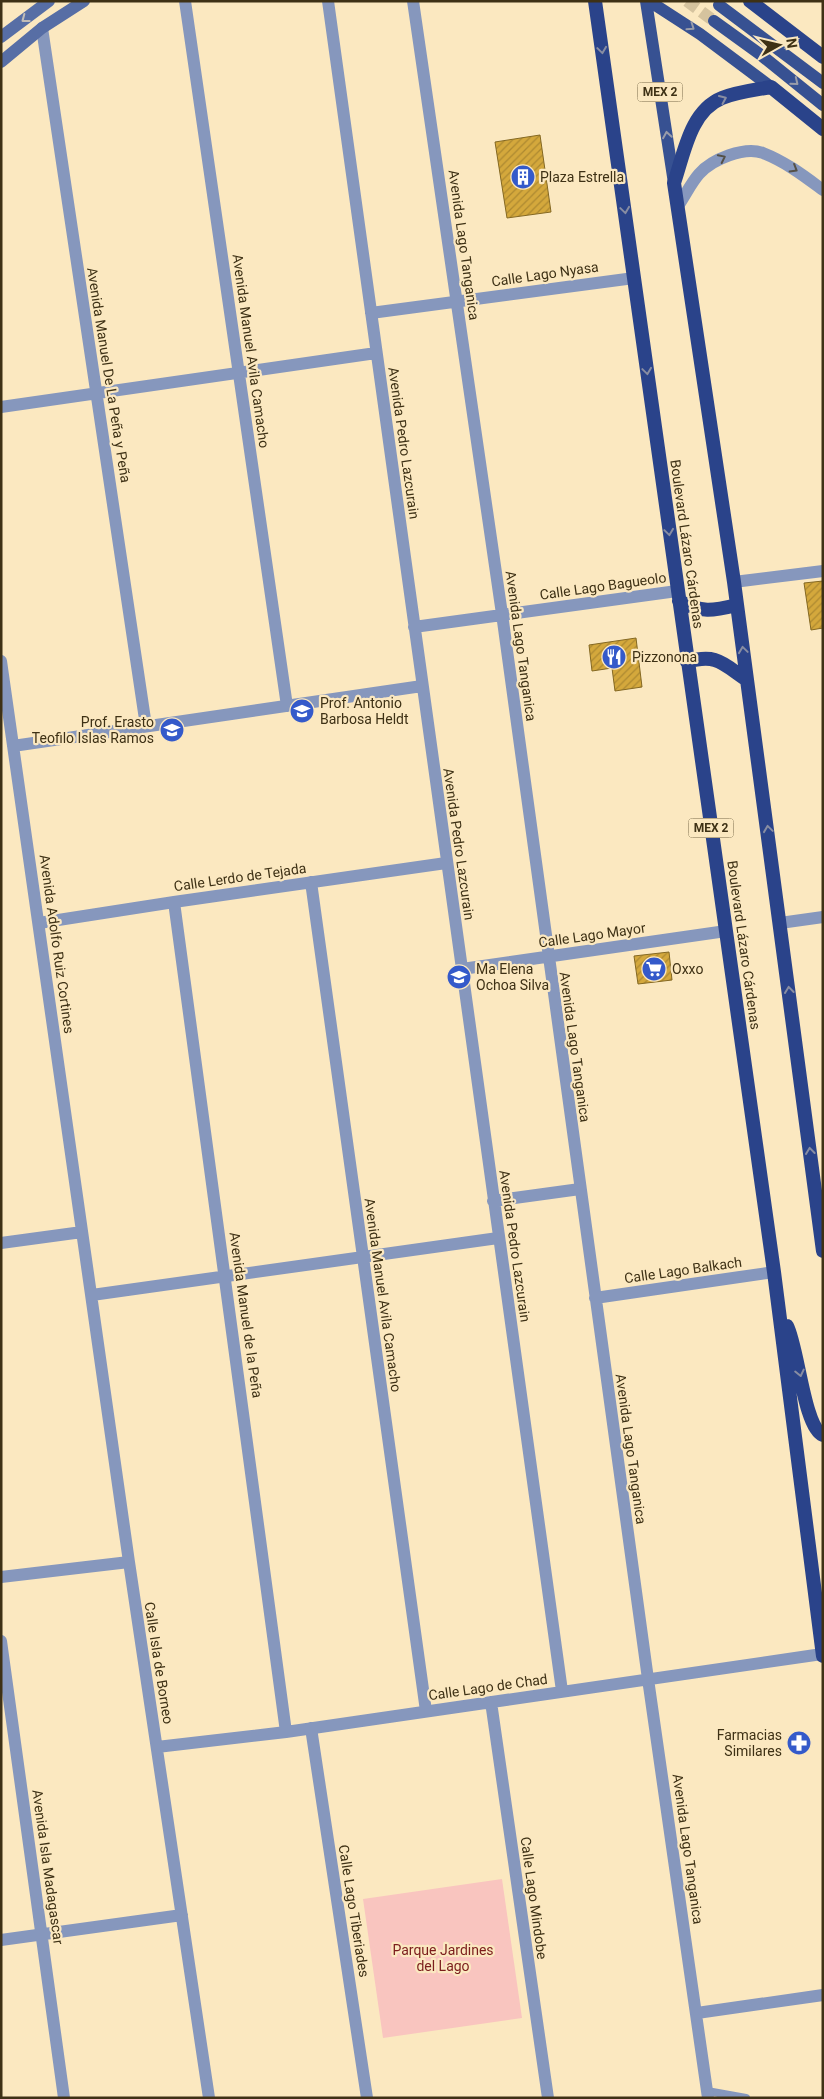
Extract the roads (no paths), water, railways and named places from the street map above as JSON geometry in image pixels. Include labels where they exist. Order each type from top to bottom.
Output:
[{"type":"highway","name":"Boulevard Lázaro Cárdenas","points":[[595,1],[774,1272],[823,1655]]},
{"type":"highway","points":[[750,1],[823,57]]},
{"type":"highway","points":[[674,184],[694,123],[708,108],[720,99],[771,87],[823,129]]},
{"type":"highway","name":"MEX 2","points":[[674,184],[734,582],[780,923],[818,1182],[823,1251]]},
{"type":"highway","points":[[678,596],[694,609],[706,611],[737,605]]},
{"type":"highway","points":[[687,662],[703,657],[712,658],[747,680]]},
{"type":"highway","points":[[779,1310],[790,1332],[813,1423],[818,1433],[823,1435]]},
{"type":"main road","points":[[1,37],[49,1]]},
{"type":"main road","points":[[1,62],[42,28],[84,1]]},
{"type":"main road","points":[[648,1],[700,34],[771,87]]},
{"type":"main road","name":"MEX 2","points":[[648,1],[674,184]]},
{"type":"main road","points":[[720,5],[823,83]]},
{"type":"main road","points":[[714,21],[761,55],[823,105]]},
{"type":"street","name":"Avenida Manuel Avila Camacho","points":[[185,1],[287,706]]},
{"type":"street","name":"Avenida Pedro Lazcurain","points":[[328,1],[562,1692]]},
{"type":"street","name":"Avenida Lago Tanganica","points":[[413,1],[502,614],[547,956],[708,2094]]},
{"type":"street","name":"Avenida Manuel De La Peña y Peña","points":[[42,28],[146,726]]},
{"type":"street","points":[[678,206],[700,173],[719,158],[733,154],[761,152],[795,169],[823,190]]},
{"type":"street","name":"Calle Lago Nyasa","points":[[371,313],[634,278]]},
{"type":"street","points":[[1,407],[376,353]]},
{"type":"street","points":[[734,582],[823,571]]},
{"type":"street","name":"Calle Lago Bagueolo","points":[[414,627],[502,614],[678,596]]},
{"type":"street","name":"Avenida Adolfo Ruiz Cortines","points":[[1,662],[82,1232]]},
{"type":"street","points":[[13,746],[422,686]]},
{"type":"street","name":"Calle Lerdo de Tejada","points":[[39,923],[311,882],[446,864]]},
{"type":"street","name":"Avenida Manuel Avila Camacho","points":[[311,882],[426,1711]]},
{"type":"street","name":"Avenida Manuel de la Peña","points":[[174,902],[226,1276],[286,1732]]},
{"type":"street","points":[[780,923],[823,917]]},
{"type":"street","name":"Calle Lago Mayor","points":[[462,969],[726,931]]},
{"type":"street","points":[[493,1201],[580,1189]]},
{"type":"street","points":[[1,1243],[82,1232]]},
{"type":"street","name":"Calle Isla de Borneo","points":[[82,1232],[209,2098]]},
{"type":"street","points":[[92,1295],[363,1259],[498,1238]]},
{"type":"street","name":"Calle Lago Balkach","points":[[595,1298],[774,1272]]},
{"type":"street","points":[[1,1577],[129,1562]]},
{"type":"street","name":"Avenida Isla Madagascar","points":[[1,1641],[64,2098]]},
{"type":"street","name":"Calle Lago de Chad","points":[[157,1747],[286,1732],[823,1655]]},
{"type":"street","name":"Calle Lago Mindobe","points":[[491,1702],[548,2098]]},
{"type":"street","name":"Calle Lago Tiberiades","points":[[311,1728],[367,2098]]},
{"type":"street","points":[[1,1940],[182,1916]]},
{"type":"street","points":[[697,2013],[823,1996]]},
{"type":"lane","points":[[708,2094],[746,2098]]},
{"type":"tunnel","points":[[687,1],[714,21]]},
{"type":"place","name":"Plaza Estrella","points":[[523,177]]},
{"type":"place","name":"Pizzonona","points":[[614,657]]},
{"type":"place","name":"Prof. Antonio Barbosa Heldt","points":[[302,711]]},
{"type":"place","name":"Prof. Erasto Teofilo Islas Ramos","points":[[172,730]]},
{"type":"place","name":"Oxxo","points":[[654,969]]},
{"type":"place","name":"Ma Elena Ochoa Silva","points":[[459,977]]},
{"type":"place","name":"Farmacias Similares","points":[[799,1743]]},
{"type":"park label","name":"Parque Jardines del Lago","points":[[443,1958]]}]
